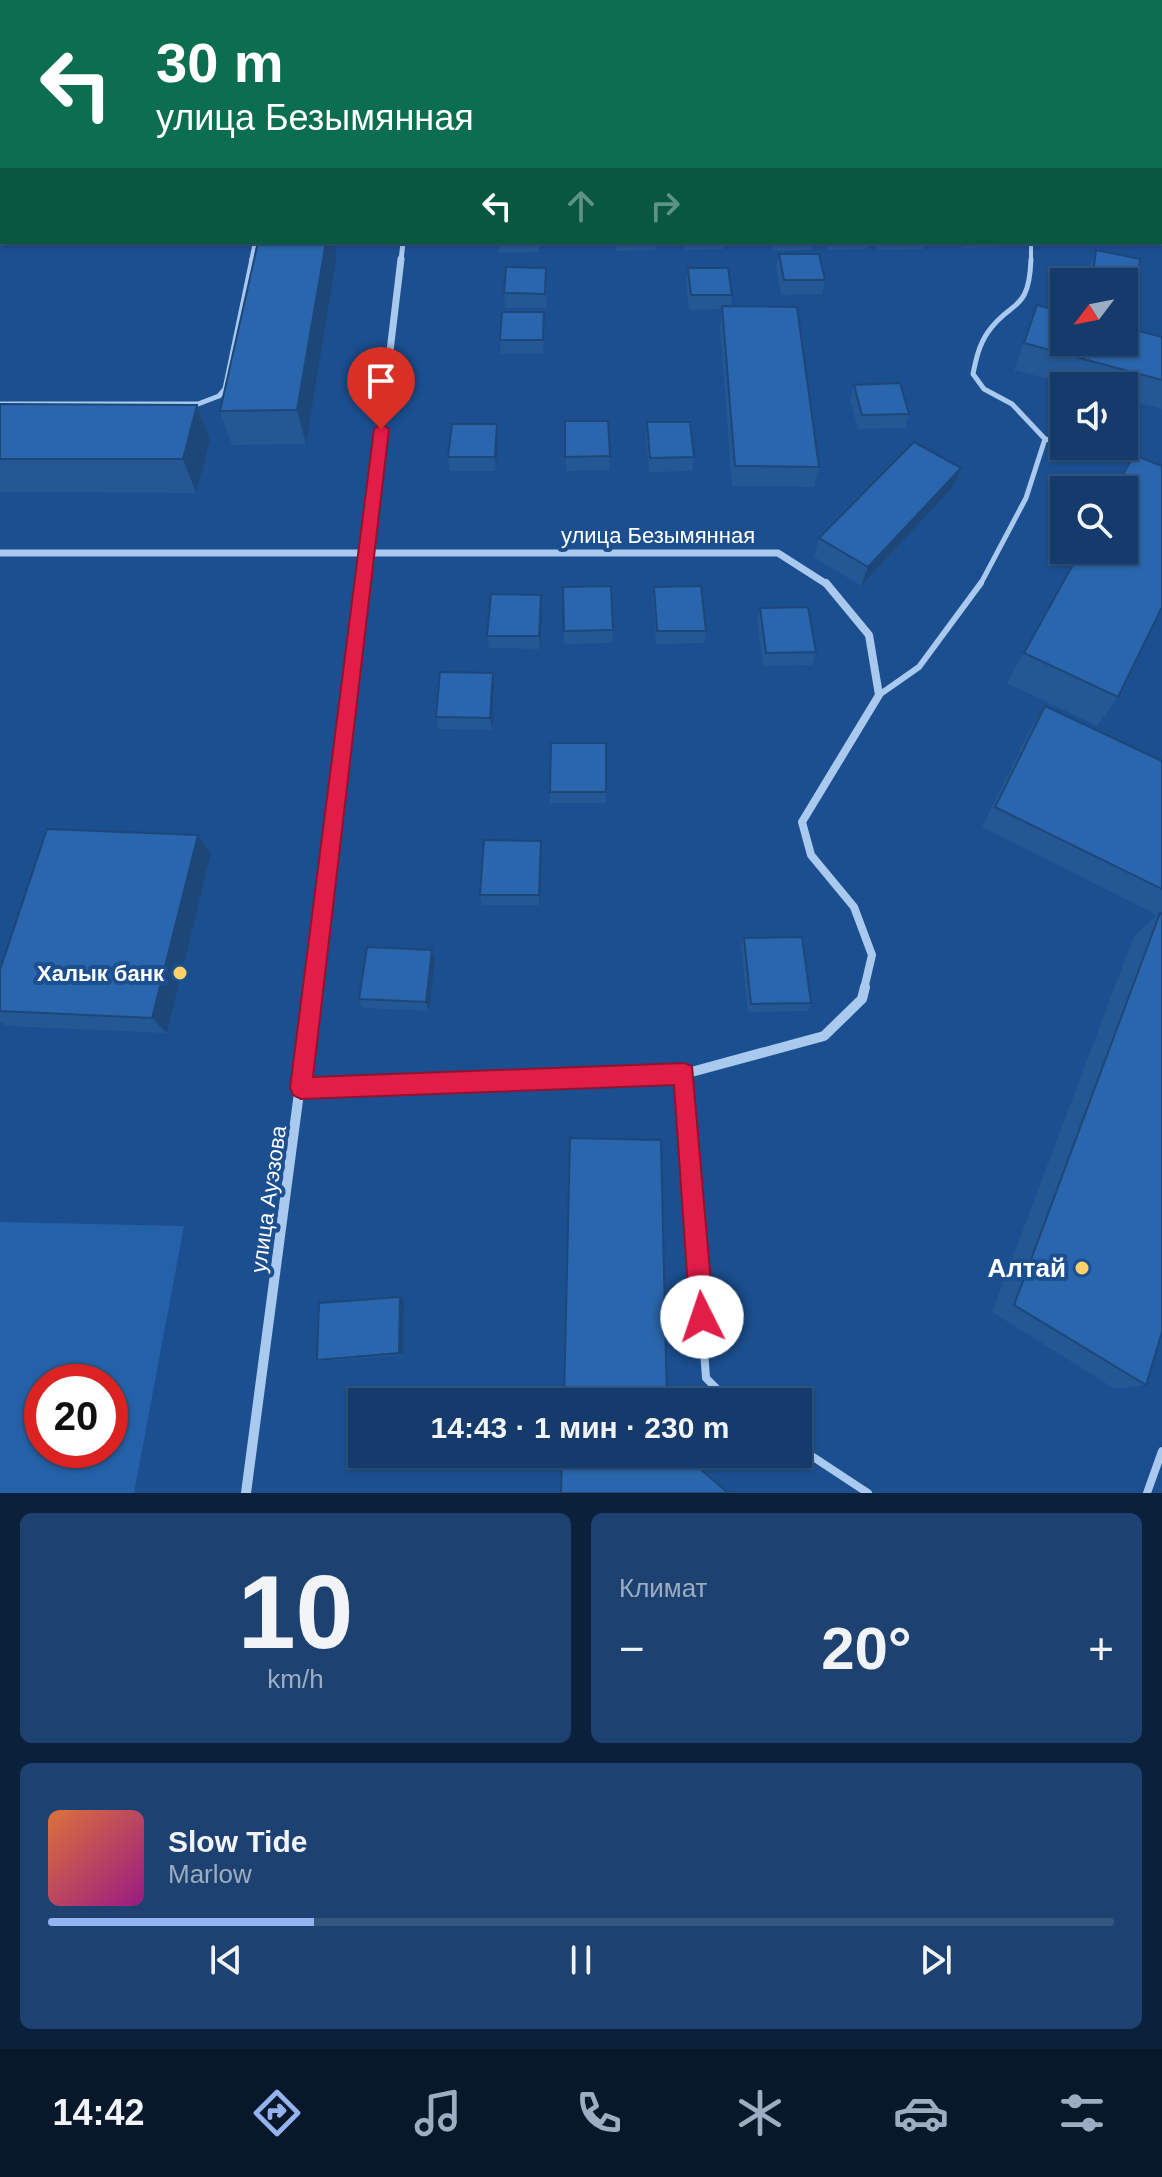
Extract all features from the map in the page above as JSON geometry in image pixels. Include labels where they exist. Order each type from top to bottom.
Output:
[{"type":"street","name":"улица Ауэзова","points":[[246,1493],[301,1088],[403,244]]},
{"type":"street","name":"улица Безымянная","points":[[0,553],[778,553],[825,582],[869,635],[879,695]]},
{"type":"street","points":[[301,1088],[684,1074],[824,1036],[862,999],[872,955],[854,907],[811,855],[802,822],[879,695]]},
{"type":"lane","points":[[0,404],[198,404],[219,396],[225,389],[255,244]]},
{"type":"lane","points":[[1031,244],[1030,280],[1019,306],[990,329],[978,350],[973,374],[984,389],[1012,404],[1045,439],[1050,440]]},
{"type":"lane","points":[[879,695],[917,669],[1005,544],[1037,477],[1045,439]]},
{"type":"lane","points":[[1138,460],[1148,462]]},
{"type":"lane","points":[[684,1074],[706,1378],[716,1388]]},
{"type":"lane","points":[[1147,1493],[1162,1451]]},
{"type":"lane","points":[[812,1456],[868,1493]]},
{"type":"shaded area","points":[[0,1222],[184,1226],[134,1493],[0,1493]]},
{"type":"building","points":[[258,244],[326,244],[297,410],[220,411]]},
{"type":"building","points":[[1096,250],[1140,259],[1138,275],[1138,268],[1094,268]]},
{"type":"building","points":[[779,254],[819,254],[825,280],[784,280]]},
{"type":"building","points":[[506,267],[546,268],[545,294],[504,293]]},
{"type":"building","points":[[688,268],[728,268],[732,295],[691,295]]},
{"type":"building","points":[[1037,305],[1050,308],[1050,350],[1024,343]]},
{"type":"building","points":[[722,306],[797,307],[819,467],[735,466]]},
{"type":"building","points":[[502,312],[544,312],[543,340],[500,340]]},
{"type":"building","points":[[1138,331],[1162,337],[1162,380],[1072,356],[1138,356]]},
{"type":"building","points":[[900,383],[909,414],[862,415],[854,385]]},
{"type":"building","points":[[0,404],[197,405],[183,459],[0,459]]},
{"type":"building","points":[[565,421],[608,421],[610,456],[565,457]]},
{"type":"building","points":[[647,422],[690,422],[694,457],[650,458]]},
{"type":"building","points":[[452,424],[497,424],[495,457],[448,457]]},
{"type":"building","points":[[914,442],[961,468],[868,567],[819,538]]},
{"type":"building","points":[[1138,457],[1162,466],[1162,607],[1118,697],[1024,653],[1073,564],[1138,564],[1138,476],[1122,476],[1131,460],[1138,460]]},
{"type":"building","points":[[611,586],[613,630],[564,631],[563,587]]},
{"type":"building","points":[[701,586],[706,631],[657,631],[654,587]]},
{"type":"building","points":[[491,594],[541,595],[539,636],[487,636]]},
{"type":"building","points":[[808,607],[816,652],[766,653],[760,608]]},
{"type":"building","points":[[440,672],[493,673],[490,718],[436,717]]},
{"type":"building","points":[[1045,706],[1162,761],[1162,889],[995,807]]},
{"type":"building","points":[[551,743],[606,743],[606,792],[550,792]]},
{"type":"building","points":[[47,829],[198,835],[152,1018],[0,1011],[0,970]]},
{"type":"building","points":[[484,840],[541,841],[539,895],[480,895]]},
{"type":"building","points":[[1160,913],[1162,1332],[1146,1385],[1014,1305]]},
{"type":"building","points":[[802,937],[811,1003],[751,1004],[744,938]]},
{"type":"building","points":[[367,947],[432,950],[426,1002],[359,999]]},
{"type":"building","points":[[570,1138],[661,1140],[667,1388],[564,1388]]},
{"type":"building","points":[[400,1297],[399,1353],[317,1360],[319,1303]]},
{"type":"building","points":[[562,1468],[699,1468],[728,1493],[561,1493]]},
{"type":"place","name":"Халык банк","points":[[180,973]]},
{"type":"place","name":"Алтай","points":[[1082,1268]]},
{"type":"route","points":[[381,429],[301,1088],[684,1074],[702,1317]]}]
